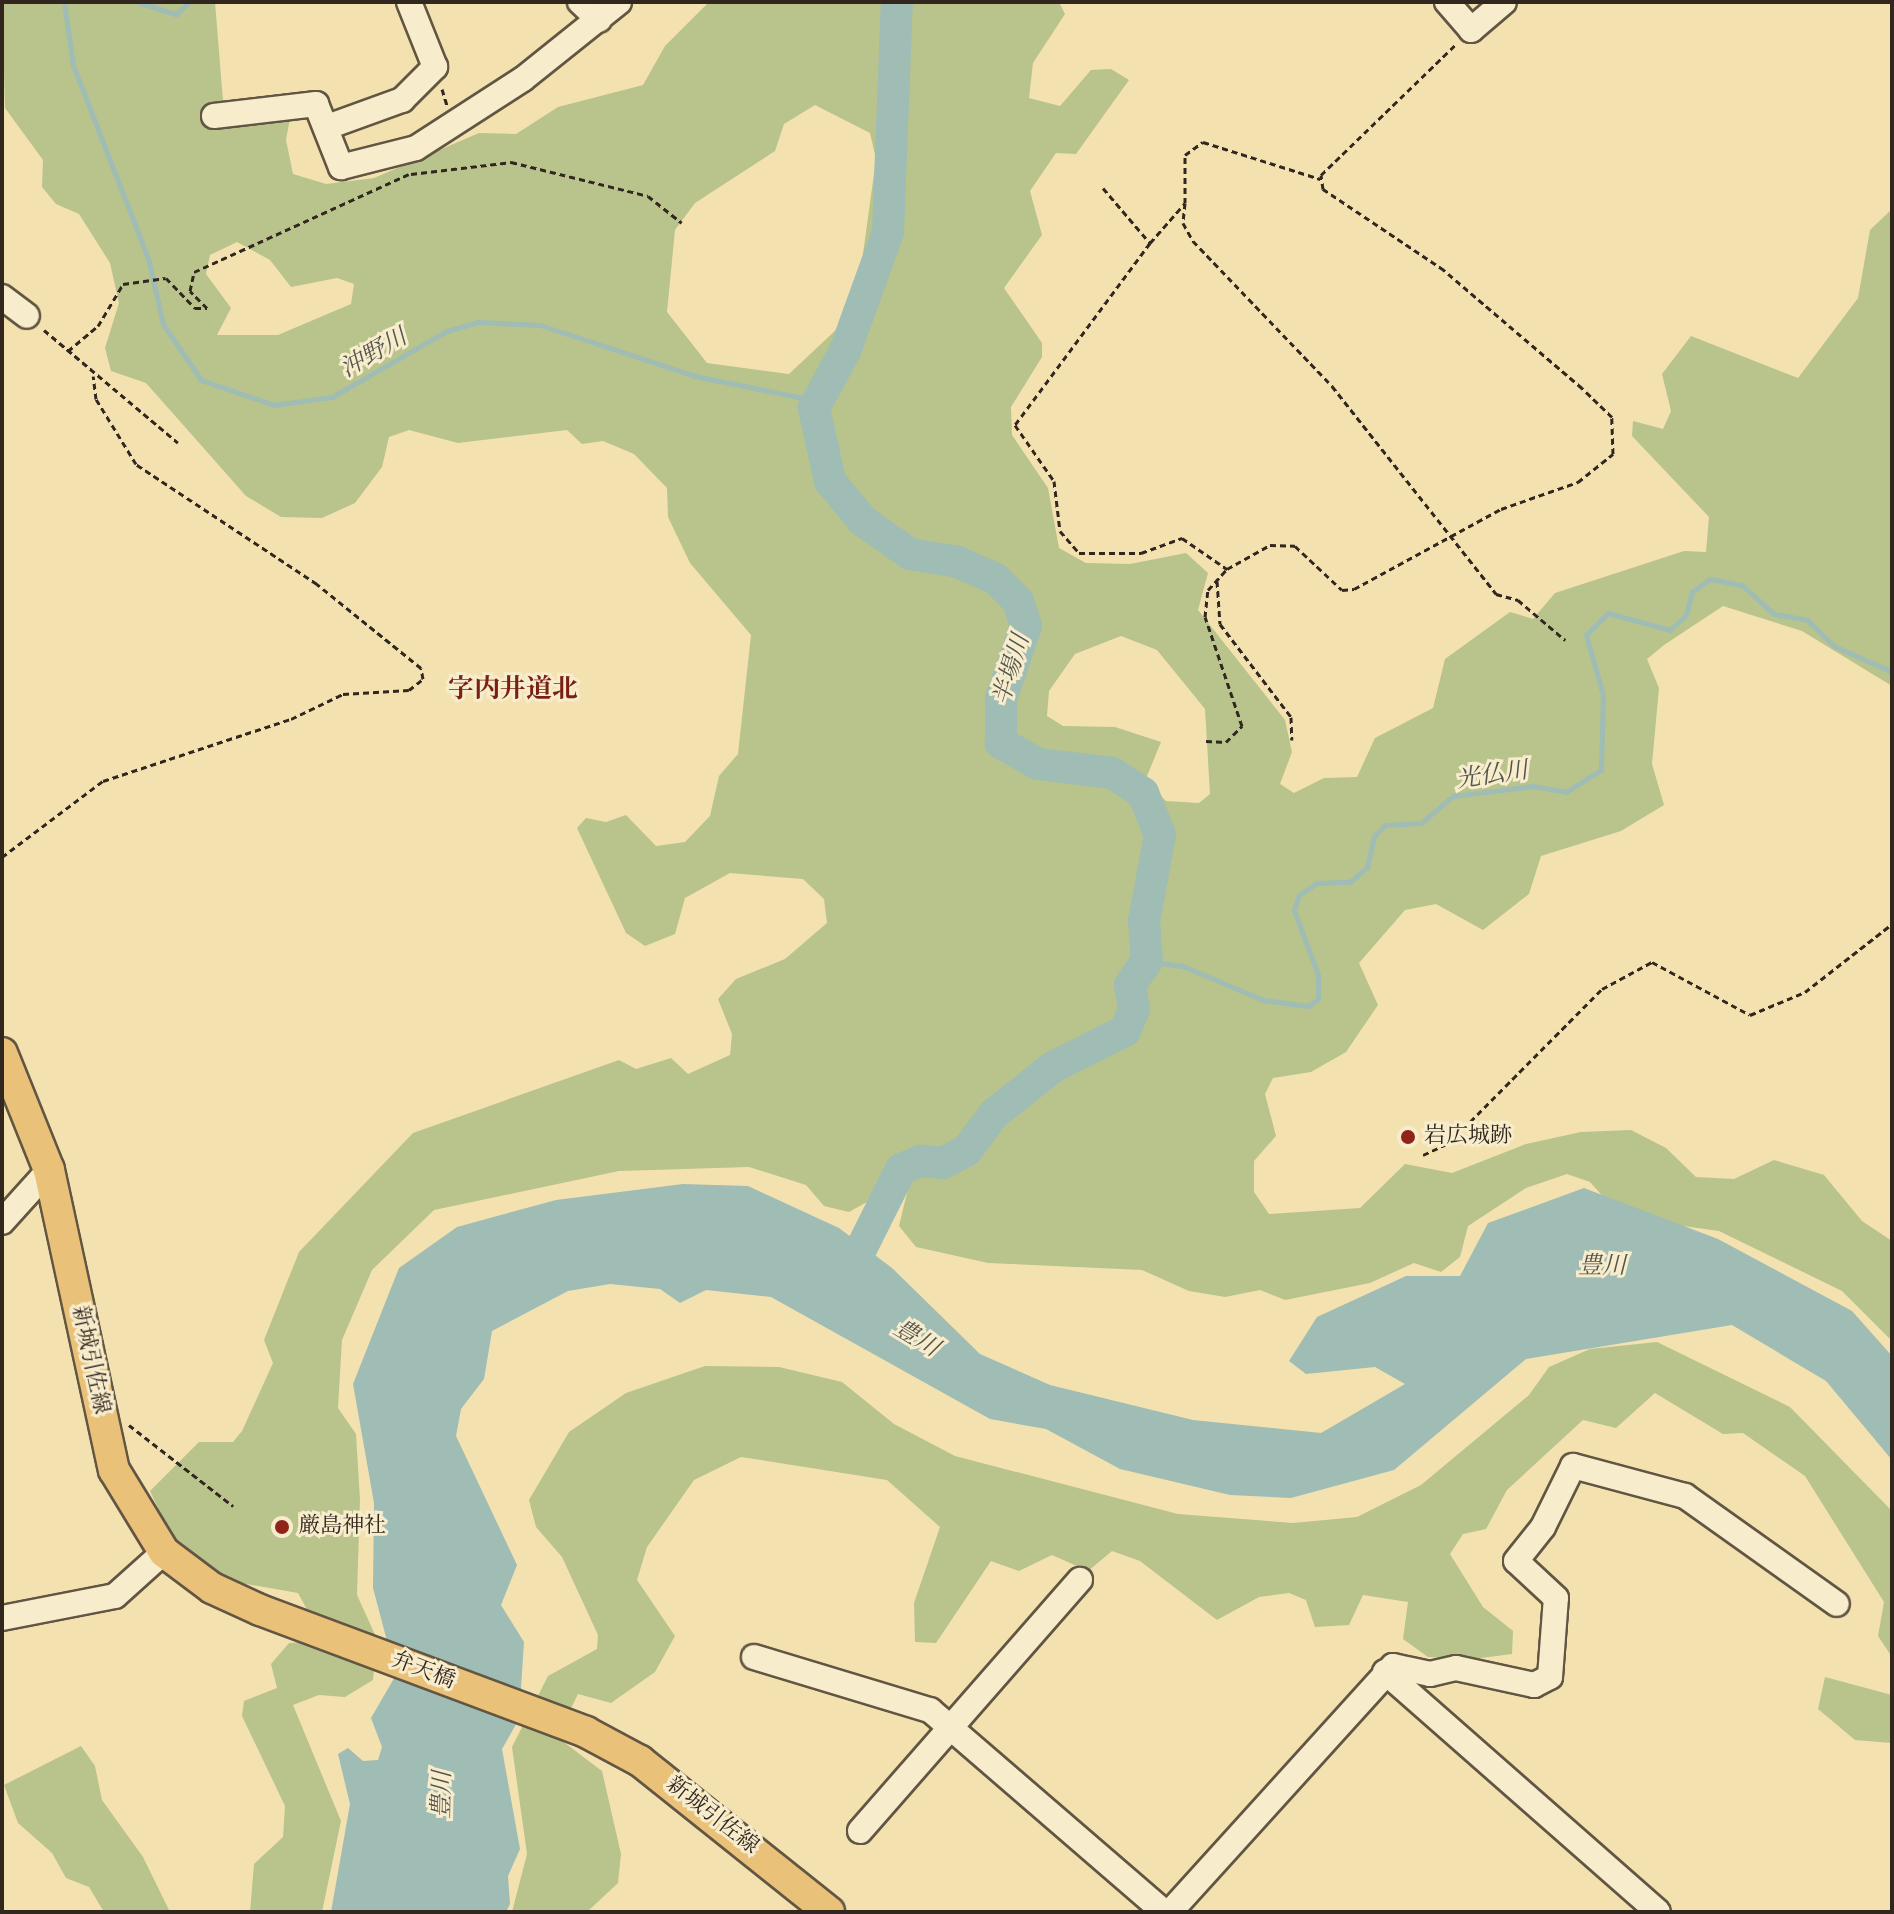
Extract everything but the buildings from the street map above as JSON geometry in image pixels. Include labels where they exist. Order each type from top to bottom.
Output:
[{"type":"main road","name":"新城引佐線","points":[[2,1053],[49,1170],[114,1470],[164,1552],[260,1610]]},
{"type":"main road","name":"弁天橋","points":[[260,1610],[586,1732]]},
{"type":"main road","name":"新城引佐線","points":[[586,1732],[711,1812],[829,1912]]},
{"type":"street","points":[[330,126],[402,100],[435,67],[409,2]]},
{"type":"street","points":[[580,2],[599,20]]},
{"type":"street","points":[[214,116],[316,104],[330,126],[341,167],[432,140],[599,20],[619,2]]},
{"type":"street","points":[[1447,2],[1471,30],[1504,2]]},
{"type":"street","points":[[2,297],[27,316]]},
{"type":"street","points":[[2,1222],[49,1170]]},
{"type":"street","points":[[754,1657],[930,1710],[1167,1912],[1385,1672],[1456,1668],[1534,1685],[1550,1677],[1556,1598],[1516,1561],[1573,1466],[1685,1496],[1837,1604]]},
{"type":"street","points":[[2,1618],[115,1596],[164,1552]]},
{"type":"street","points":[[860,1831],[1080,1580]]},
{"type":"street","points":[[1385,1672],[1658,1912]]},
{"type":"path","points":[[1320,179],[1471,30]]},
{"type":"path","points":[[409,174],[432,140],[448,108],[435,67]]},
{"type":"path","points":[[1206,741],[1226,742],[1242,726],[1205,617],[1208,590],[1227,569],[1270,545],[1295,546],[1342,590],[1354,589],[1455,535],[1603,466],[1616,436],[1612,417],[1444,270],[1336,200],[1320,179],[1203,142],[1185,155],[1183,223],[1193,241],[1332,386],[1455,535],[1496,594],[1518,600],[1565,640]]},
{"type":"path","points":[[68,351],[98,326],[123,284],[166,278],[195,308],[207,308],[190,291],[194,272],[409,174],[511,162],[648,196],[682,223]]},
{"type":"path","points":[[1103,188],[1150,243]]},
{"type":"path","points":[[1185,203],[1150,243],[1015,425],[1054,481],[1060,531],[1079,553],[1141,553],[1182,538],[1227,569]]},
{"type":"path","points":[[27,316],[93,376],[178,443]]},
{"type":"path","points":[[2,857],[103,781],[291,719],[343,694],[409,690],[423,679],[421,668],[317,584],[136,464],[96,399],[93,376]]},
{"type":"path","points":[[1218,577],[1220,624],[1291,717],[1292,740]]},
{"type":"path","points":[[1423,1155],[1449,1143],[1602,989],[1652,962],[1750,1015],[1805,992],[1892,924]]},
{"type":"path","points":[[98,1401],[233,1506]]},
{"type":"green space","points":[[2,2],[215,2],[223,101],[250,114],[266,97],[291,113],[286,140],[293,174],[326,184],[374,178],[479,133],[516,134],[558,107],[643,85],[665,46],[709,2],[1059,2],[1065,14],[1033,63],[1029,98],[1060,106],[1091,70],[1111,69],[1129,80],[1076,154],[1056,153],[1030,191],[1042,235],[1004,288],[1042,343],[1042,357],[1011,407],[1012,435],[1048,488],[1059,548],[1086,563],[1130,564],[1186,553],[1208,573],[1198,610],[1285,720],[1292,752],[1280,784],[1294,793],[1324,778],[1357,777],[1375,738],[1433,708],[1445,659],[1510,612],[1533,619],[1555,593],[1684,551],[1706,552],[1709,517],[1632,436],[1633,421],[1663,429],[1671,411],[1662,374],[1691,336],[1798,378],[1858,298],[1870,230],[1892,209],[1892,686],[1802,631],[1723,606],[1664,645],[1647,659],[1659,688],[1652,764],[1664,805],[1621,831],[1541,856],[1529,894],[1483,930],[1436,904],[1405,910],[1359,963],[1378,1005],[1346,1052],[1311,1072],[1273,1078],[1265,1094],[1276,1136],[1254,1161],[1254,1192],[1269,1214],[1360,1208],[1405,1164],[1452,1173],[1526,1144],[1581,1132],[1631,1130],[1666,1148],[1696,1177],[1734,1179],[1774,1160],[1824,1175],[1862,1221],[1892,1241],[1892,1341],[1842,1291],[1719,1231],[1662,1223],[1607,1201],[1590,1182],[1567,1174],[1526,1188],[1468,1226],[1460,1257],[1441,1272],[1414,1263],[1370,1283],[1285,1300],[1260,1290],[1225,1297],[1189,1291],[1142,1270],[988,1263],[916,1247],[899,1226],[908,1189],[894,1187],[849,1212],[824,1206],[806,1185],[749,1167],[619,1171],[434,1210],[372,1270],[342,1340],[338,1408],[356,1434],[360,1500],[357,1595],[377,1639],[373,1680],[345,1697],[319,1695],[293,1705],[341,1821],[322,1912],[250,1912],[254,1864],[283,1837],[285,1806],[242,1716],[244,1701],[277,1688],[271,1664],[289,1643],[307,1642],[310,1615],[298,1593],[223,1580],[172,1538],[150,1491],[199,1442],[233,1442],[242,1431],[273,1363],[264,1340],[299,1252],[413,1133],[619,1060],[636,1069],[671,1058],[688,1074],[730,1055],[732,1034],[718,999],[736,979],[785,959],[827,923],[824,899],[803,879],[730,873],[685,898],[675,934],[645,946],[626,933],[577,828],[586,818],[606,822],[626,815],[656,846],[685,842],[710,816],[719,776],[738,754],[751,635],[690,563],[668,517],[667,488],[634,454],[603,441],[582,444],[567,430],[458,443],[409,430],[389,437],[382,467],[355,503],[322,518],[281,517],[246,496],[146,383],[111,371],[105,348],[119,303],[110,263],[79,214],[56,204],[42,187],[43,160],[5,108]],"holes":[[[815,105],[870,133],[876,159],[855,312],[789,374],[707,363],[667,312],[675,230],[695,203],[775,151],[784,124]],[[237,242],[270,260],[291,287],[337,278],[354,284],[351,304],[278,335],[217,335],[231,308],[206,274],[210,255]],[[1121,636],[1157,650],[1205,709],[1210,794],[1199,803],[1166,801],[1145,781],[1161,742],[1115,727],[1063,726],[1047,716],[1049,691],[1075,654]]]},
{"type":"green space","points":[[1657,1342],[1790,1407],[1892,1511],[1892,1657],[1878,1636],[1884,1602],[1805,1476],[1743,1433],[1723,1434],[1655,1393],[1616,1428],[1583,1420],[1507,1490],[1486,1529],[1463,1534],[1450,1554],[1483,1607],[1513,1631],[1512,1654],[1473,1659],[1428,1657],[1403,1639],[1408,1602],[1363,1595],[1349,1625],[1315,1627],[1306,1600],[1289,1593],[1259,1597],[1217,1620],[1140,1561],[1112,1551],[1088,1571],[1052,1555],[1019,1571],[991,1561],[936,1643],[915,1642],[914,1603],[940,1527],[887,1480],[741,1457],[694,1480],[647,1547],[637,1580],[675,1636],[655,1672],[611,1703],[578,1694],[557,1737],[602,1771],[621,1854],[618,1883],[587,1912],[512,1912],[527,1854],[512,1747],[548,1676],[597,1649],[598,1635],[562,1557],[536,1527],[529,1500],[569,1432],[626,1393],[705,1366],[779,1367],[842,1382],[894,1424],[955,1456],[1178,1514],[1293,1523],[1357,1517],[1421,1485],[1529,1395],[1549,1367],[1590,1349]]},
{"type":"green space","points":[[1825,1677],[1892,1695],[1892,1743],[1855,1740],[1818,1709]]},
{"type":"green space","points":[[81,1746],[95,1766],[102,1800],[143,1857],[170,1912],[104,1912],[89,1887],[66,1878],[52,1853],[18,1823],[4,1785]]},
{"type":"water","name":"豊川","points":[[683,1184],[748,1186],[839,1228],[892,1268],[980,1354],[1050,1385],[1193,1420],[1321,1433],[1405,1384],[1375,1367],[1306,1374],[1289,1361],[1317,1317],[1406,1276],[1460,1276],[1488,1223],[1584,1188],[1718,1239],[1852,1311],[1892,1356],[1892,1460],[1826,1381],[1732,1325],[1526,1359],[1394,1470],[1291,1498],[1230,1495],[1120,1469],[1046,1429],[990,1419],[771,1297],[706,1290],[680,1303],[660,1289],[610,1284],[568,1291],[492,1331],[484,1379],[461,1409],[456,1436],[517,1565],[501,1605],[524,1642],[519,1719],[502,1749],[520,1849],[508,1876],[510,1904],[506,1912],[331,1912],[350,1804],[338,1754],[348,1748],[363,1761],[378,1760],[382,1747],[371,1718],[396,1675],[373,1588],[374,1503],[353,1384],[399,1268],[457,1227],[556,1200]]},
{"type":"waterway","name":"沖野川","points":[[64,2],[73,65],[148,258],[163,324],[201,380],[274,405],[332,397],[447,331],[479,322],[540,325],[695,376],[803,398],[814,408]]},
{"type":"waterway","name":"沖野川","points":[[138,2],[176,14],[189,2]]},
{"type":"waterway","name":"半場川","points":[[844,1283],[901,1169],[921,1161],[943,1163],[967,1150],[994,1114],[1053,1067],[1125,1031],[1134,1009],[1130,985],[1147,961],[1144,921],[1160,835],[1143,793],[1112,773],[1038,764],[1001,743],[1001,699],[1026,626],[1018,601],[996,579],[958,562],[910,554],[863,521],[830,481],[814,408],[845,351],[888,232],[897,2]]},
{"type":"waterway","name":"光仏川","points":[[1147,961],[1183,966],[1263,1000],[1308,1006],[1318,999],[1318,975],[1294,910],[1299,895],[1317,883],[1350,882],[1367,867],[1374,836],[1385,825],[1421,823],[1453,796],[1533,786],[1566,792],[1601,770],[1603,695],[1586,635],[1608,613],[1670,630],[1686,615],[1692,592],[1710,579],[1742,585],[1774,614],[1807,620],[1834,646],[1892,672]]},
{"type":"place","name":"岩広城跡","points":[[1408,1137]]},
{"type":"place","name":"厳島神社","points":[[282,1527]]},
{"type":"district","name":"字内井道北","points":[[513,690]]}]
